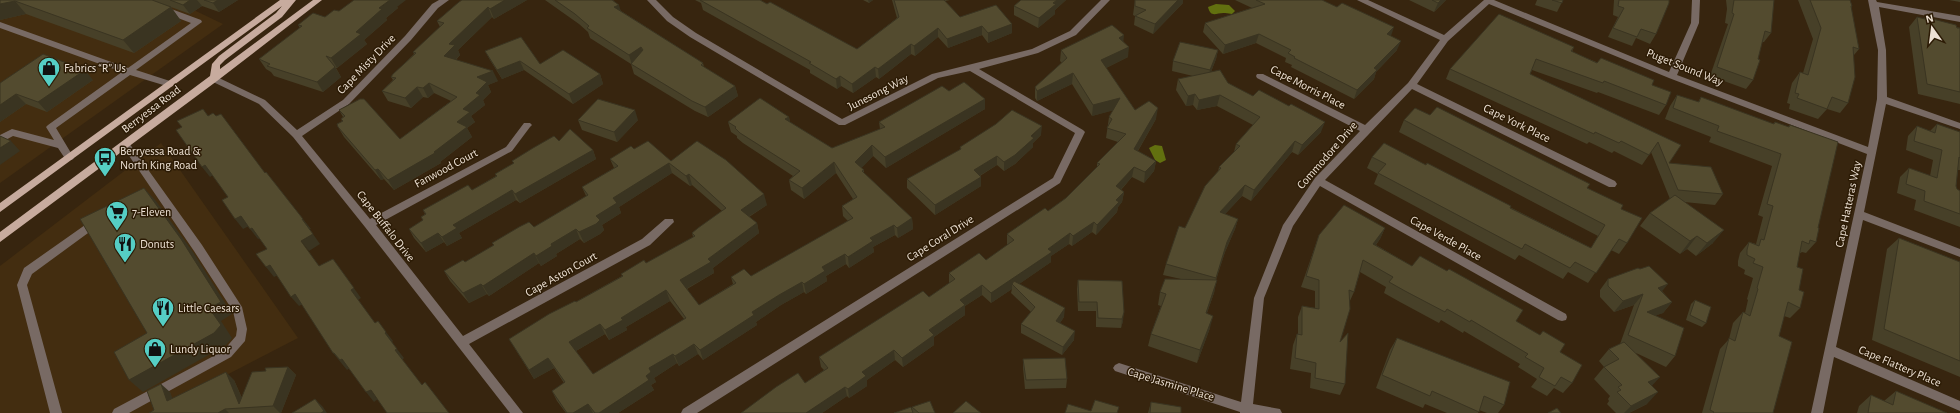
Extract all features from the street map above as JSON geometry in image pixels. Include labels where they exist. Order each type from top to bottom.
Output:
[{"type":"main road","name":"Berryessa Road","points":[[1,207],[285,0]]},
{"type":"main road","points":[[214,78],[216,64],[222,58],[279,14],[292,0]]},
{"type":"main road","name":"Berryessa Road","points":[[0,238],[318,0]]},
{"type":"main road","points":[[0,242],[10,231]]},
{"type":"street","points":[[69,158],[60,145],[51,127],[198,22],[139,0]]},
{"type":"street","name":"Cape Misty Drive","points":[[296,135],[346,102],[408,38],[435,6],[444,0]]},
{"type":"street","name":"Junesong Way","points":[[651,0],[670,19],[694,35],[842,123],[935,76],[1036,51],[1073,33],[1106,0]]},
{"type":"street","points":[[1361,0],[1445,38]]},
{"type":"street","points":[[1672,76],[1695,23],[1696,0]]},
{"type":"street","name":"Commodore Drive","points":[[1246,410],[1259,298],[1288,225],[1318,182],[1366,130],[1411,85],[1445,38],[1489,1]]},
{"type":"street","name":"Puget Sound Way","points":[[1489,1],[1672,76],[1872,152]]},
{"type":"street","points":[[1873,2],[1960,19]]},
{"type":"street","name":"Cape Hatteras Way","points":[[1817,413],[1882,99],[1882,50],[1873,2]]},
{"type":"street","points":[[0,25],[170,84]]},
{"type":"street","name":"Cape Coral Drive","points":[[687,413],[1057,180],[1080,132],[971,68]]},
{"type":"street","name":"Cape Morris Place","points":[[1260,76],[1366,130]]},
{"type":"street","name":"Cape Buffalo Drive","points":[[214,78],[262,102],[296,135],[369,224],[517,413]]},
{"type":"street","name":"Cape York Place","points":[[1411,85],[1612,184]]},
{"type":"street","points":[[1882,99],[1960,126]]},
{"type":"street","name":"Fanwood Court","points":[[369,224],[509,149],[527,125]]},
{"type":"street","points":[[0,140],[12,132],[60,145]]},
{"type":"street","points":[[118,413],[227,354],[241,338],[242,329],[238,310],[150,184],[126,145]]},
{"type":"street","name":"Cape Verde Place","points":[[1318,182],[1562,317]]},
{"type":"street","points":[[1859,214],[1960,253]]},
{"type":"street","points":[[56,413],[22,285],[28,271],[103,216]]},
{"type":"street","name":"Cape Aston Court","points":[[461,343],[646,242],[669,222]]},
{"type":"street","name":"Cape Flattery Place","points":[[1831,350],[1960,406]]},
{"type":"street","name":"Cape Jasmine Place","points":[[1119,368],[1246,410],[1276,413]]},
{"type":"shaded area","points":[[0,0],[173,0],[223,24],[0,183]]},
{"type":"shaded area","points":[[1216,4],[1229,5],[1235,11],[1232,14],[1213,14],[1209,11],[1208,7]]},
{"type":"shaded area","points":[[161,143],[298,338],[153,413],[0,413],[0,266]]},
{"type":"shaded area","points":[[1155,145],[1162,146],[1166,160],[1160,163],[1155,160],[1149,148]]},
{"type":"building","points":[[0,0],[152,0],[171,7],[123,40],[15,1],[0,4]]},
{"type":"building","points":[[170,0],[190,0],[183,5]]},
{"type":"building","points":[[204,0],[218,0],[213,3]]},
{"type":"building","points":[[354,0],[390,0],[379,8],[382,9],[356,32],[361,34],[331,58],[326,56],[335,67],[317,82],[267,66],[270,64],[259,59],[302,26],[298,25],[313,13],[325,17],[334,10],[339,11]]},
{"type":"building","points":[[462,0],[505,0],[490,9],[488,7],[449,44],[455,45],[444,56],[493,71],[477,77],[487,82],[476,93],[480,95],[463,109],[470,112],[457,122],[467,127],[434,152],[435,153],[388,180],[378,169],[375,170],[338,127],[337,124],[343,121],[341,119],[345,116],[339,110],[360,99],[364,99],[400,139],[457,97],[429,83],[423,88],[417,87],[405,98],[382,91],[396,78],[391,77],[393,74],[416,53],[413,52],[444,23],[437,21]]},
{"type":"building","points":[[555,0],[612,0],[619,5],[614,7],[703,63],[701,65],[735,86],[705,107],[692,101],[631,64],[643,50],[641,47],[629,55],[587,28],[589,26]]},
{"type":"building","points":[[700,0],[760,0],[767,4],[770,2],[857,49],[899,17],[894,0],[944,0],[960,17],[996,5],[1012,24],[988,33],[982,26],[947,39],[938,28],[914,46],[911,44],[878,69],[875,67],[852,84],[840,76],[836,79],[809,63],[811,62]]},
{"type":"building","points":[[1021,0],[1057,0],[1053,3],[1056,4],[1039,18],[1014,6]]},
{"type":"building","points":[[1135,0],[1178,0],[1155,24],[1135,16],[1146,10],[1135,6]]},
{"type":"building","points":[[1256,0],[1322,0],[1337,7],[1342,3],[1394,27],[1387,34],[1401,41],[1374,68],[1377,70],[1357,90],[1294,58],[1295,57],[1288,53],[1291,50],[1259,34],[1225,45],[1205,23],[1265,4]]},
{"type":"building","points":[[1432,0],[1441,0],[1438,3]]},
{"type":"building","points":[[1552,0],[1563,0],[1562,3]]},
{"type":"building","points":[[1619,0],[1669,0],[1656,34],[1641,29],[1637,37],[1613,28],[1624,8],[1618,6]]},
{"type":"building","points":[[1734,0],[1774,0],[1771,33],[1765,31],[1758,59],[1760,60],[1753,80],[1717,67],[1734,14],[1732,13]]},
{"type":"building","points":[[1810,0],[1850,0],[1859,49],[1853,47],[1855,77],[1848,103],[1832,97],[1827,109],[1797,98],[1799,94],[1795,93],[1800,72],[1808,75],[1821,28]]},
{"type":"building","points":[[1499,14],[1574,47],[1571,51],[1597,63],[1601,58],[1654,80],[1652,85],[1671,92],[1666,105],[1604,81],[1603,83],[1536,59],[1530,74],[1681,145],[1669,163],[1711,167],[1723,194],[1678,190],[1658,142],[1649,155],[1621,141],[1619,143],[1595,132],[1594,134],[1450,69]]},
{"type":"building","points":[[1917,17],[1925,19],[1925,17],[1956,25],[1957,28],[1960,28],[1960,92],[1927,84]]},
{"type":"building","points":[[1112,25],[1124,35],[1119,38],[1129,47],[1101,60],[1135,110],[1149,101],[1158,108],[1134,149],[1156,161],[1145,172],[1134,167],[1116,186],[1124,192],[1116,200],[1119,202],[1097,225],[1094,222],[1073,236],[1070,233],[1048,249],[1052,252],[991,293],[982,285],[960,300],[965,305],[929,330],[934,335],[902,358],[894,350],[862,372],[866,376],[848,389],[845,387],[806,413],[741,413],[798,373],[805,383],[828,368],[819,357],[923,291],[929,297],[955,279],[949,273],[979,253],[986,260],[1014,240],[1007,234],[1045,208],[1048,211],[1066,198],[1100,164],[1097,163],[1126,134],[1107,128],[1112,119],[1109,117],[1120,98],[1093,105],[1073,73],[1037,91],[1035,87],[1067,58],[1061,50]]},
{"type":"building","points":[[521,37],[540,64],[563,50],[600,74],[569,94],[520,61],[497,70],[485,51]]},
{"type":"building","points":[[1180,42],[1218,50],[1210,70],[1173,61]]},
{"type":"building","points":[[43,54],[85,70],[38,102],[16,94],[0,105],[0,83]]},
{"type":"building","points":[[1220,70],[1228,83],[1253,96],[1259,90],[1289,106],[1291,104],[1325,122],[1302,145],[1295,141],[1254,190],[1245,185],[1220,212],[1238,219],[1227,242],[1216,278],[1166,264],[1179,226],[1185,228],[1205,186],[1221,168],[1219,167],[1240,146],[1236,144],[1260,117],[1220,95],[1199,100],[1195,94],[1188,96],[1178,79]]},
{"type":"building","points":[[964,82],[985,99],[885,157],[872,145],[855,162],[864,170],[862,171],[912,218],[897,228],[894,225],[870,238],[873,241],[848,257],[845,254],[822,267],[825,271],[804,284],[802,282],[752,312],[754,315],[700,350],[694,344],[675,356],[673,354],[649,368],[651,372],[646,376],[649,380],[599,413],[595,413],[588,404],[573,413],[567,413],[552,391],[565,382],[548,358],[529,370],[509,339],[549,314],[575,301],[576,302],[623,276],[621,274],[644,260],[646,263],[695,236],[692,233],[726,208],[689,174],[686,176],[669,163],[613,198],[617,203],[596,216],[600,220],[596,224],[579,232],[576,229],[551,244],[552,246],[536,256],[534,253],[483,286],[481,284],[463,293],[444,271],[463,260],[465,262],[494,245],[492,243],[519,227],[529,222],[534,227],[588,195],[582,187],[618,166],[610,159],[631,146],[634,149],[648,141],[671,161],[697,141],[726,160],[764,194],[741,210],[757,223],[708,259],[711,262],[680,280],[699,305],[736,283],[731,277],[744,269],[751,276],[853,218],[842,206],[857,197],[834,162],[802,188],[789,180],[800,171],[740,133],[735,128],[736,127],[728,122],[760,98],[789,117],[785,119],[832,148],[885,127],[879,122],[942,86],[949,91]],"holes":[[[666,290],[686,318],[593,374],[569,342],[600,324],[605,330],[623,320],[621,318]]]},
{"type":"building","points":[[1677,95],[1699,102],[1701,97],[1774,124],[1775,122],[1789,127],[1790,125],[1838,142],[1816,242],[1810,240],[1809,244],[1802,241],[1797,267],[1803,269],[1799,290],[1804,292],[1800,308],[1788,302],[1779,336],[1792,342],[1773,413],[1713,413],[1714,412],[1710,410],[1729,338],[1735,341],[1743,312],[1750,316],[1758,289],[1763,267],[1753,263],[1755,259],[1747,255],[1747,250],[1749,242],[1759,246],[1761,239],[1764,240],[1773,206],[1767,204],[1781,154],[1717,131],[1719,126],[1673,108]]},
{"type":"building","points":[[598,99],[635,110],[614,132],[578,120]]},
{"type":"building","points":[[1437,107],[1590,184],[1587,188],[1623,205],[1621,209],[1642,218],[1627,243],[1619,239],[1596,273],[1575,262],[1570,268],[1525,244],[1522,249],[1378,173],[1386,164],[1372,157],[1384,143],[1426,165],[1427,163],[1511,206],[1510,208],[1591,248],[1605,225],[1404,120],[1415,108],[1430,115]]},
{"type":"building","points":[[203,109],[208,116],[213,113],[216,116],[221,114],[313,234],[301,241],[319,266],[333,259],[354,288],[351,290],[375,323],[378,321],[386,332],[385,333],[397,349],[395,350],[422,385],[425,382],[449,413],[387,413],[371,390],[366,392],[342,359],[340,360],[333,353],[295,294],[291,297],[270,265],[266,267],[256,254],[267,249],[252,228],[250,229],[241,216],[235,219],[222,200],[228,197],[205,165],[202,167],[176,130],[182,127],[177,121]]},
{"type":"building","points":[[1012,110],[1042,126],[1031,136],[1034,138],[1015,155],[1004,162],[997,156],[974,170],[981,177],[935,205],[907,179],[961,149],[960,147],[996,124]]},
{"type":"building","points":[[1937,124],[1960,132],[1960,158],[1959,157],[1956,186],[1960,191],[1960,214],[1924,201],[1925,191],[1906,184],[1909,168],[1937,178],[1942,150],[1914,141],[1917,126],[1935,133]]},
{"type":"building","points":[[570,129],[593,150],[515,194],[512,190],[453,225],[457,228],[442,237],[438,233],[421,243],[409,229],[423,220],[421,217],[426,214],[423,210],[468,185],[472,190],[497,176],[495,174],[514,163],[512,161],[554,136],[559,141]]},
{"type":"building","points":[[0,136],[11,141],[0,148]]},
{"type":"building","points":[[144,188],[181,239],[221,302],[209,308],[221,325],[214,333],[129,380],[114,352],[147,333],[80,219]]},
{"type":"building","points":[[1675,195],[1724,230],[1707,243],[1697,236],[1690,241],[1650,213]]},
{"type":"building","points":[[1344,205],[1385,228],[1373,244],[1412,266],[1420,256],[1447,271],[1449,269],[1523,310],[1516,321],[1540,335],[1543,331],[1565,344],[1560,352],[1582,365],[1572,383],[1561,377],[1555,386],[1539,377],[1544,368],[1525,357],[1528,354],[1471,320],[1470,322],[1447,309],[1445,312],[1389,282],[1393,277],[1363,260],[1354,292],[1349,290],[1350,309],[1340,342],[1348,333],[1345,384],[1315,378],[1316,363],[1295,358],[1297,334],[1302,335],[1302,306],[1319,309],[1319,280],[1306,276],[1319,235]]},
{"type":"building","points":[[1899,238],[1960,262],[1960,361],[1884,329]]},
{"type":"building","points":[[1649,266],[1668,284],[1658,288],[1672,302],[1647,312],[1684,328],[1675,356],[1628,335],[1643,294],[1623,301],[1608,286],[1608,279],[1638,268],[1640,269]]},
{"type":"building","points":[[1165,279],[1217,280],[1206,313],[1213,316],[1200,350],[1151,334],[1166,294],[1160,292]]},
{"type":"building","points":[[1078,280],[1122,281],[1124,312],[1122,319],[1098,318],[1097,302],[1079,302]]},
{"type":"building","points":[[1014,281],[1065,308],[1056,321],[1075,331],[1063,347],[1021,324],[1035,307],[1012,284]]},
{"type":"building","points":[[1695,300],[1711,307],[1706,323],[1690,315]]},
{"type":"building","points":[[1397,338],[1510,382],[1504,405],[1484,396],[1479,412],[1432,391],[1430,396],[1382,375]]},
{"type":"building","points":[[1624,342],[1660,377],[1648,382],[1658,392],[1631,406],[1617,392],[1621,390],[1618,387],[1622,385],[1604,367],[1619,359],[1609,349]]},
{"type":"building","points":[[1065,358],[1067,379],[1026,380],[1023,359]]},
{"type":"building","points":[[288,367],[273,406],[225,409],[218,413],[149,413],[154,410],[147,391],[161,384],[167,401],[226,372],[239,404],[252,372],[266,371],[265,368]]},
{"type":"building","points":[[1896,391],[1947,413],[1868,413],[1871,395],[1893,405]]},
{"type":"building","points":[[315,399],[324,411],[321,413],[292,413]]},
{"type":"building","points":[[1095,400],[1119,407],[1117,413],[1065,413],[1068,404],[1091,411]]},
{"type":"building","points":[[930,401],[935,413],[919,413],[912,407]]},
{"type":"building","points":[[966,401],[981,413],[953,413]]},
{"type":"building","points":[[1151,402],[1181,407],[1181,413],[1150,413]]},
{"type":"building","points":[[911,407],[913,413],[894,413]]},
{"type":"building","points":[[1557,408],[1561,413],[1548,413]]},
{"type":"place","name":"Fabrics “R” Us","points":[[49,88]]},
{"type":"place","name":"Berryessa Road & North King Road","points":[[105,178]]},
{"type":"place","name":"7-Eleven","points":[[117,232]]},
{"type":"place","name":"Donuts","points":[[125,264]]},
{"type":"place","name":"Little Caesars","points":[[163,328]]},
{"type":"place","name":"Lundy Liquor","points":[[155,368]]}]
